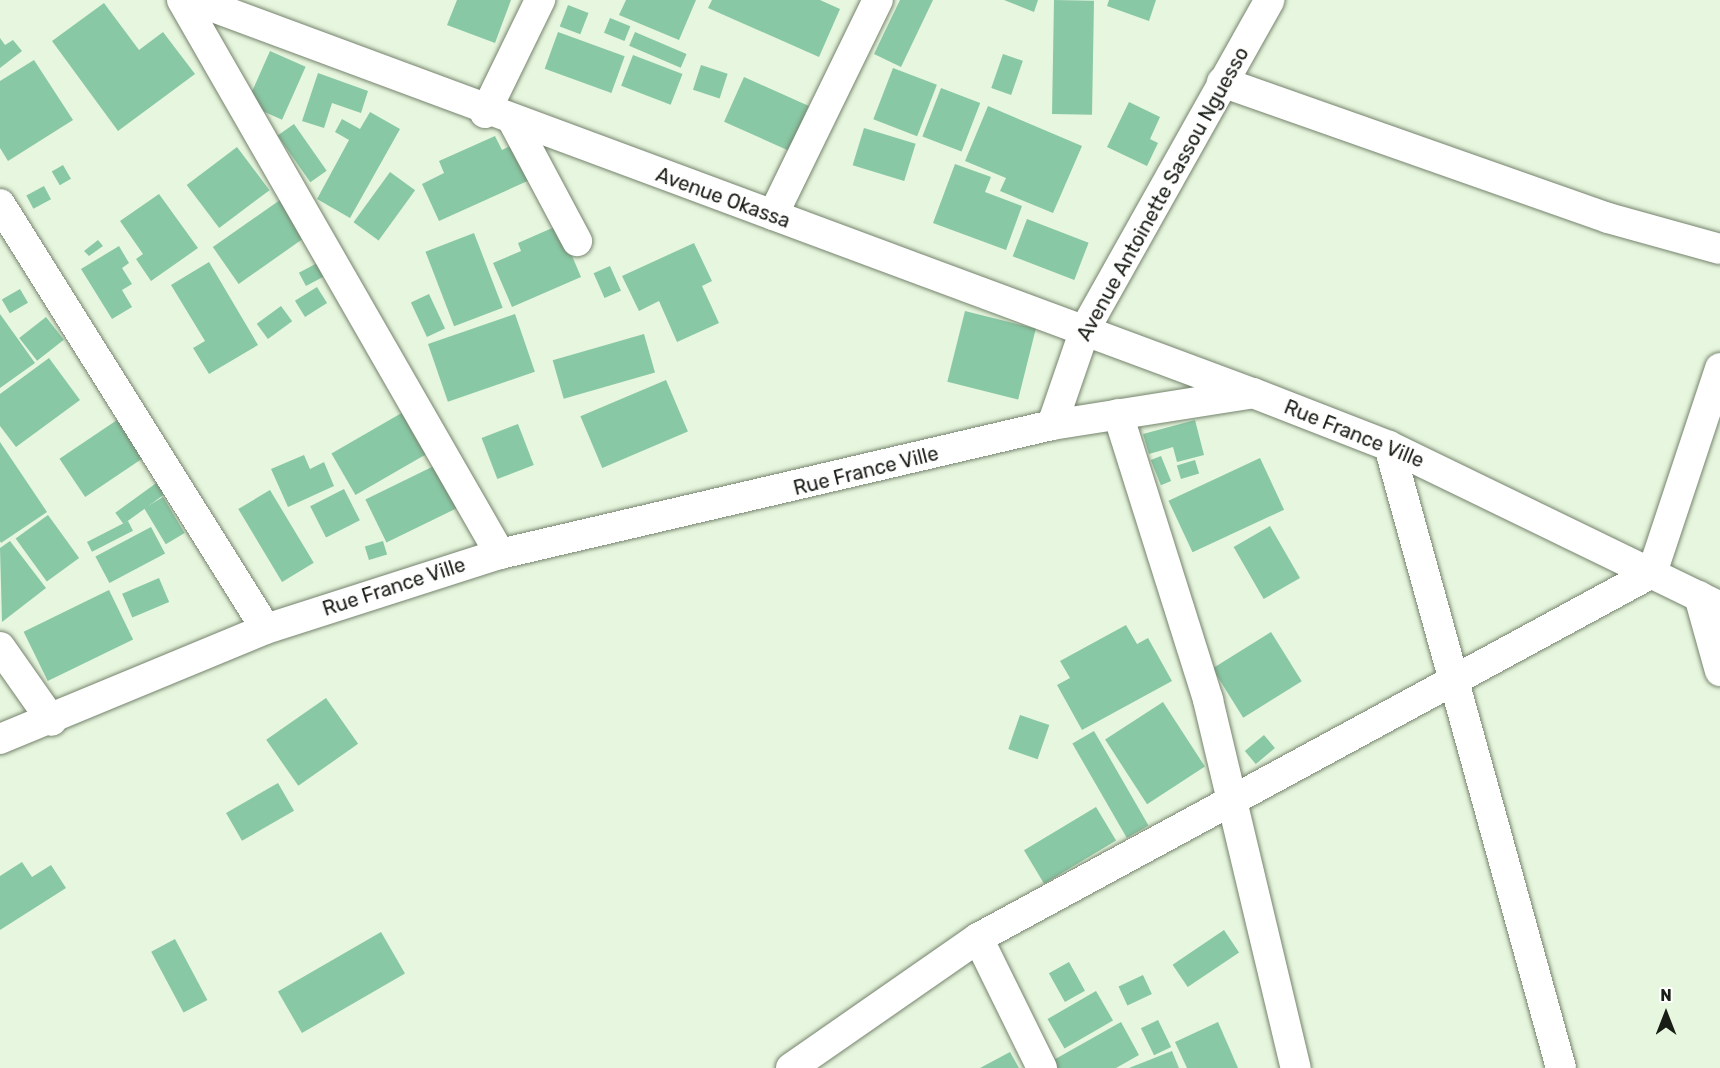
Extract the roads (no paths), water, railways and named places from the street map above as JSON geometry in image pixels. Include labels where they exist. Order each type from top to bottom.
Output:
[{"type":"street","points":[[485,112],[540,0]]},
{"type":"street","points":[[772,215],[878,0]]},
{"type":"street","name":"Avenue Antoinette Sassou Nguesso","points":[[1052,425],[1085,329],[1270,0]]},
{"type":"street","points":[[197,1],[500,554]]},
{"type":"street","name":"Avenue Okassa","points":[[197,1],[514,123],[1085,329],[1253,393]]},
{"type":"street","points":[[1222,82],[1608,218],[1720,249]]},
{"type":"street","points":[[514,123],[577,241]]},
{"type":"street","points":[[0,204],[266,629]]},
{"type":"street","points":[[790,1068],[978,938],[1232,804],[1455,678],[1652,573],[1720,368]]},
{"type":"street","name":"Rue France Ville","points":[[0,739],[52,721],[266,629],[500,554],[1052,425],[1253,393],[1389,446],[1709,601]]},
{"type":"street","points":[[1118,414],[1196,659],[1296,1068]]},
{"type":"street","points":[[1389,446],[1561,1068]]},
{"type":"street","points":[[1709,601],[1720,671]]},
{"type":"street","points":[[0,647],[52,721]]},
{"type":"street","points":[[978,938],[1042,1068]]}]
